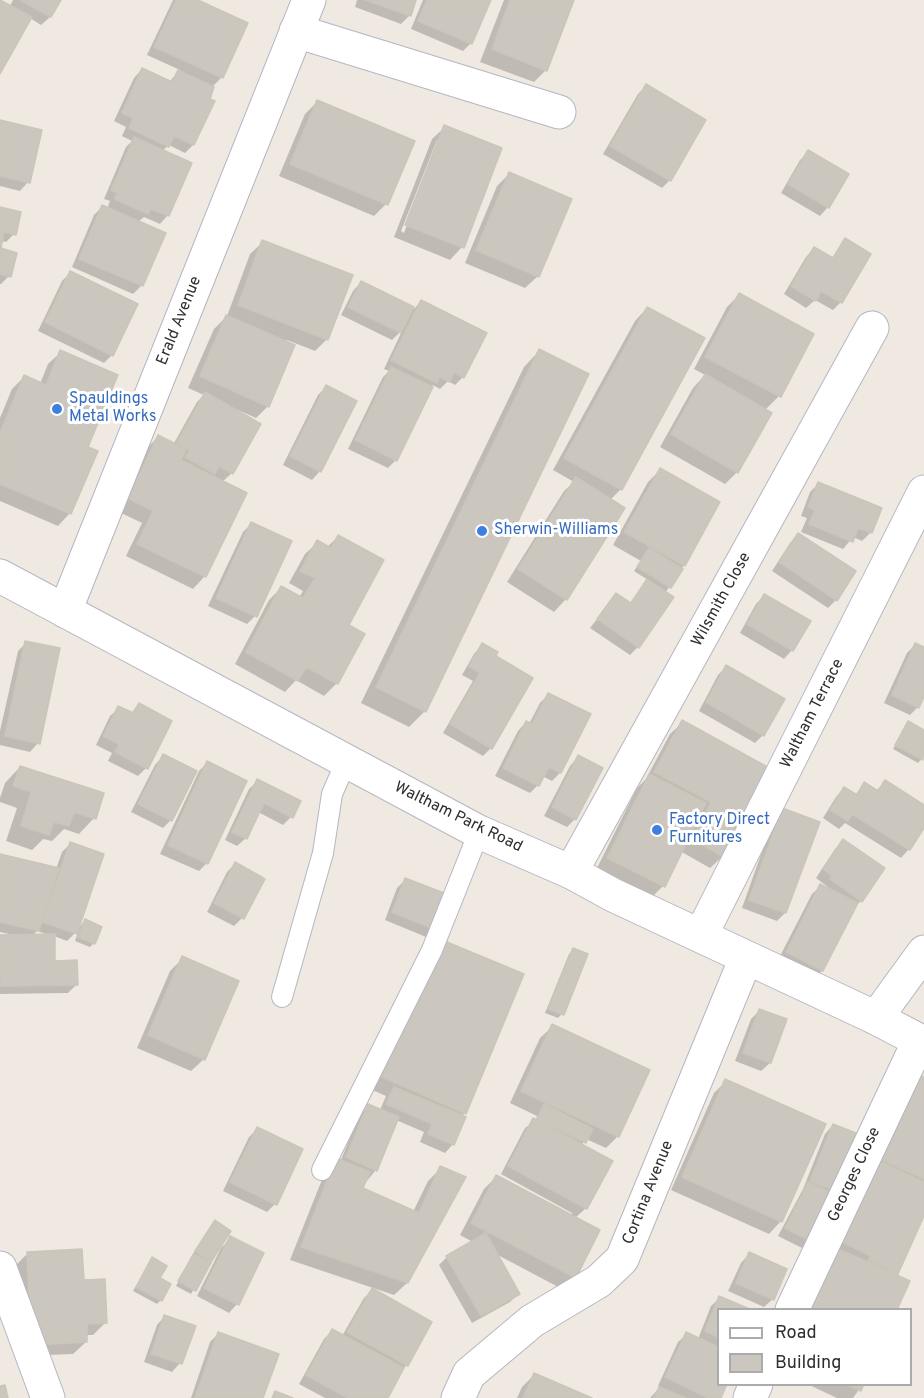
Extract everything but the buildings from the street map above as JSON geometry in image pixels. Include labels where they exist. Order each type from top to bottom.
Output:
[{"type":"street","name":"Erald Avenue","points":[[65,611],[309,0]]},
{"type":"street","points":[[296,31],[559,112]]},
{"type":"street","name":"Wilsmith Close","points":[[572,872],[872,328]]},
{"type":"street","name":"Waltham Terrace","points":[[701,935],[924,492]]},
{"type":"street","name":"Waltham Park Road","points":[[0,576],[479,832],[572,872],[613,895],[876,1018],[922,1042]]},
{"type":"street","points":[[876,1018],[924,952]]},
{"type":"street","name":"Cortina Avenue","points":[[458,1398],[469,1374],[532,1321],[599,1281],[622,1259],[746,958]]},
{"type":"street","name":"Georges Close","points":[[793,1308],[922,1042]]},
{"type":"street","points":[[0,1268],[55,1394]]},
{"type":"lane","points":[[282,998],[323,853],[332,794],[346,762]]},
{"type":"lane","points":[[322,1170],[432,950],[479,832]]},
{"type":"place","name":"Spauldings Metal Works","points":[[57,409]]},
{"type":"place","name":"Sherwin-Williams","points":[[482,531]]},
{"type":"place","name":"Factory Direct Furnitures","points":[[657,830]]}]
